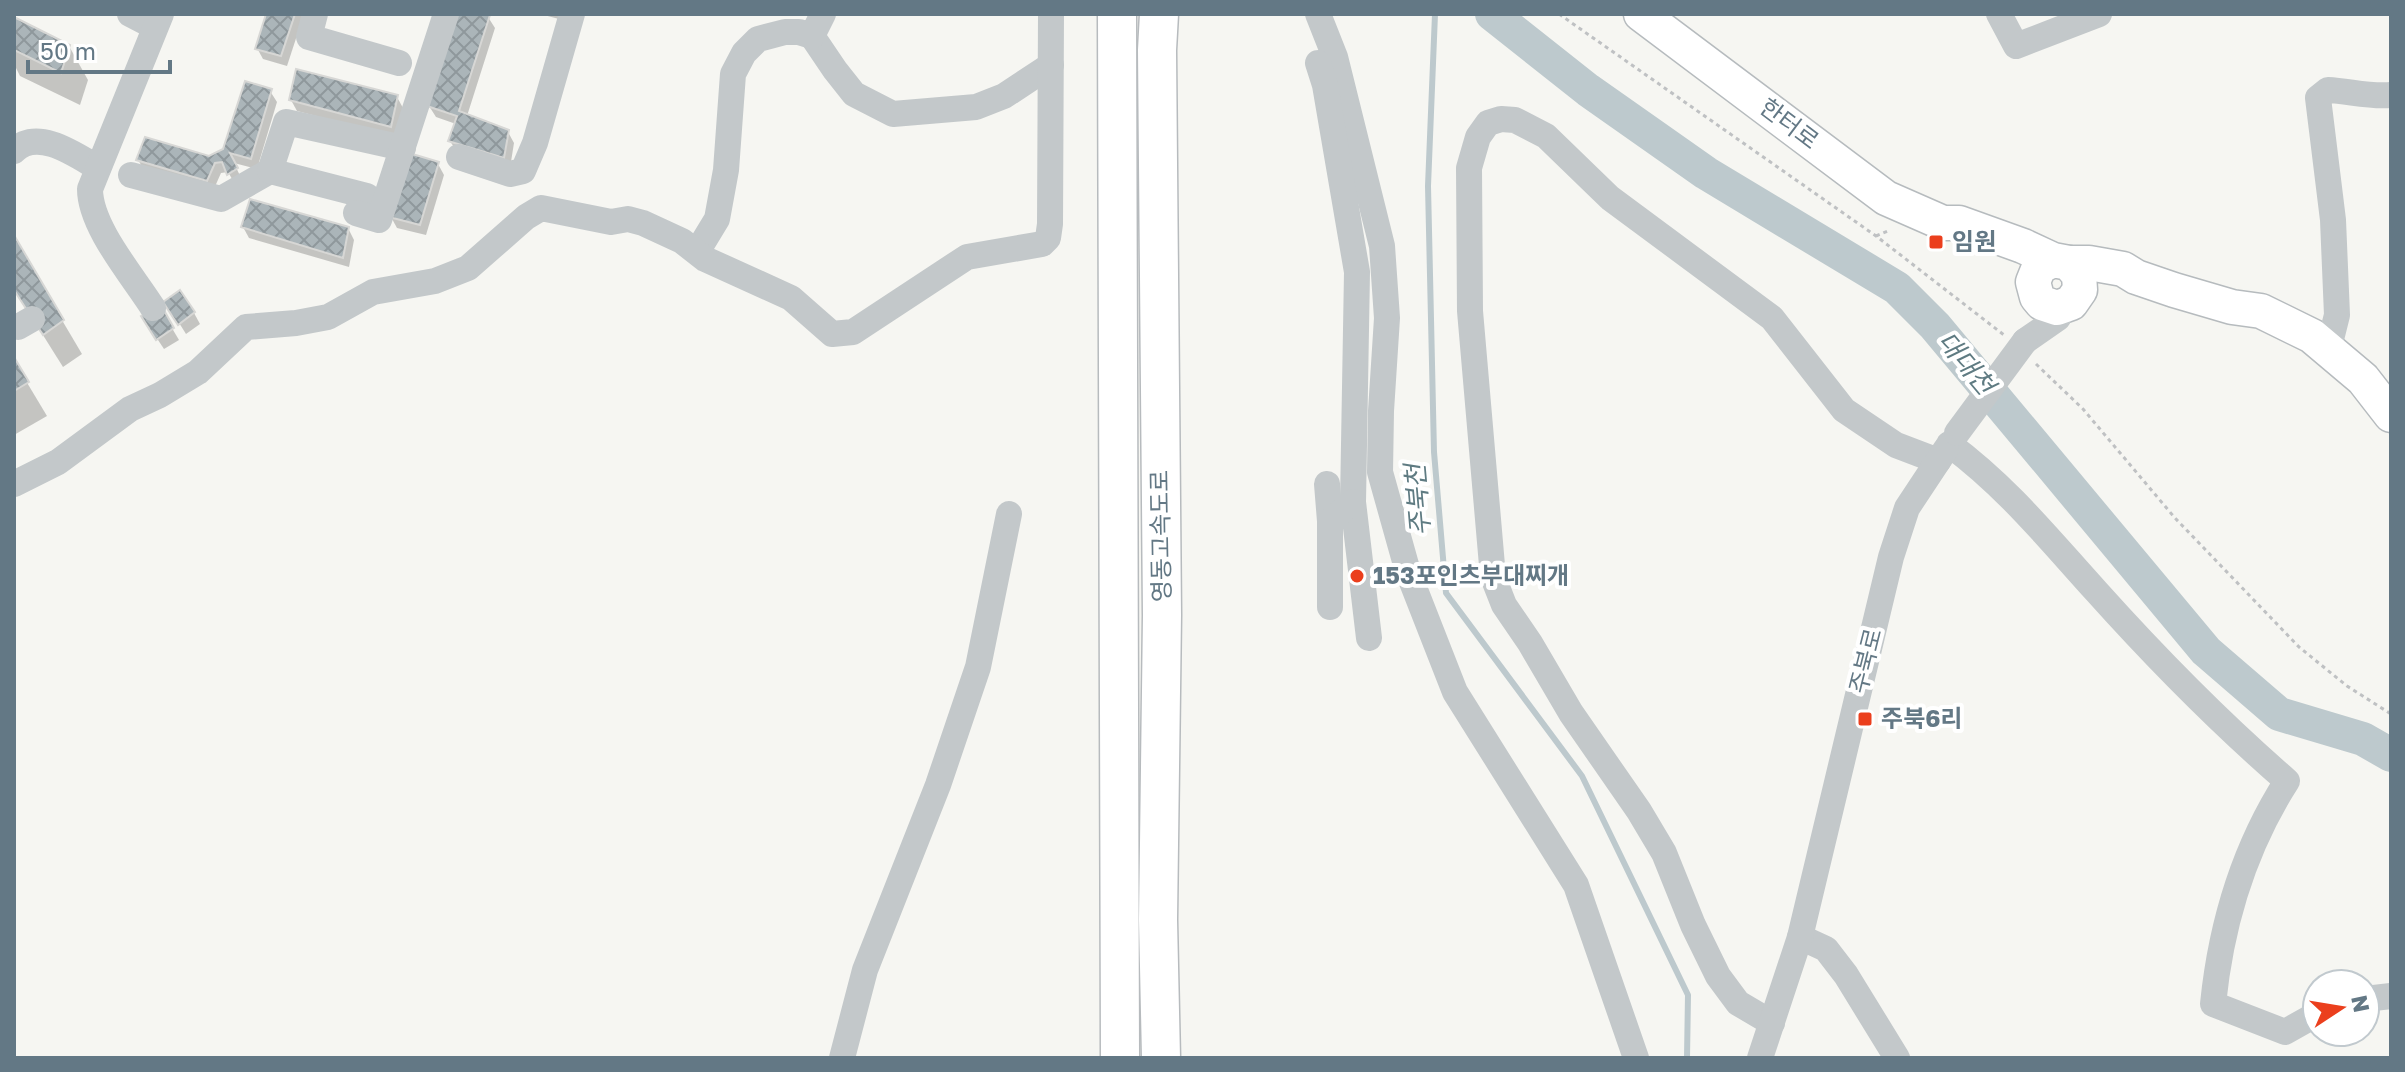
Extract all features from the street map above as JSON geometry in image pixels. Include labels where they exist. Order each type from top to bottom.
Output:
[{"type":"highway","name":"영동고속도로","points":[[1117,14],[1120,1058]]},
{"type":"highway","name":"영동고속도로","points":[[1159,14],[1162,631],[1158,920],[1161,1058]]},
{"type":"highway","points":[[1158,920],[1178,1058]]},
{"type":"main road","name":"한터로","points":[[1641,14],[1886,198],[1943,223],[1959,223],[2061,261],[2123,269],[2136,277],[2232,307],[2261,311],[2312,336],[2363,379],[2391,415]]},
{"type":"main road","name":"한터로","points":[[1943,223],[1952,233],[1991,251],[2052,298]]},
{"type":"main road","points":[[2061,261],[2039,267],[2033,282],[2052,298],[2136,277]]},
{"type":"street","points":[[130,14],[158,21],[90,189],[90,202],[98,223],[153,308]]},
{"type":"street","points":[[315,14],[309,37],[399,63]]},
{"type":"street","points":[[270,171],[361,205],[379,220],[446,14]]},
{"type":"street","points":[[459,157],[510,174],[523,171],[535,143],[572,14]]},
{"type":"street","points":[[14,484],[58,462],[130,409],[198,372],[246,327],[328,317],[373,292],[407,288],[468,268],[526,217],[541,208],[611,222],[628,219],[643,223],[791,298],[832,334],[853,332],[967,257],[1042,244],[1048,238],[1051,14]]},
{"type":"street","points":[[1302,14],[1325,85],[1357,272],[1353,502],[1369,638]]},
{"type":"street","points":[[1318,14],[1335,57],[1382,246],[1387,318],[1380,472],[1408,572],[1455,692],[1576,885],[1636,1058]]},
{"type":"street","points":[[1999,14],[2016,46],[2099,14]]},
{"type":"street","points":[[697,252],[720,209],[733,74],[744,53],[758,39],[799,32],[818,25],[835,70],[854,94],[893,114],[976,107],[1004,96],[1051,65]]},
{"type":"street","points":[[2328,351],[2337,315],[2333,220],[2318,98],[2328,90],[2369,96],[2391,95]]},
{"type":"street","points":[[1772,1023],[1738,1003],[1718,976],[1664,853],[1504,605],[1493,577],[1470,311],[1469,168],[1478,137],[1488,123],[1501,119],[1515,120],[1546,136],[1610,198],[1772,318],[1844,410],[1896,445],[1948,446],[1986,471],[2211,714],[2287,781],[2258,832],[2239,883],[2218,954],[2213,1004],[2285,1032],[2301,1023]]},
{"type":"street","points":[[131,175],[221,199],[270,171],[286,122],[403,148]]},
{"type":"street","points":[[14,151],[22,142],[34,141],[61,147],[98,168]]},
{"type":"street","name":"주북로","points":[[1760,1058],[1800,937],[1891,557],[1907,508],[2020,345],[2030,323],[2052,298]]},
{"type":"street","points":[[1327,484],[1330,607]]},
{"type":"street","points":[[1330,521],[1353,502]]},
{"type":"street","points":[[842,1058],[865,970],[938,785],[978,667],[1009,514]]},
{"type":"street","points":[[1800,937],[1826,949],[1846,975],[1897,1058]]},
{"type":"path","points":[[1559,14],[1876,236],[2020,345],[2083,409],[2175,518],[2299,647],[2347,686],[2391,714]]},
{"type":"building","points":[[266,14],[295,14],[281,56],[255,49]]},
{"type":"building","points":[[455,14],[490,15],[459,111],[509,130],[504,158],[448,141],[457,116],[427,106]]},
{"type":"building","points":[[14,17],[70,45],[61,73],[14,50]]},
{"type":"building","points":[[296,69],[398,95],[391,127],[289,100]]},
{"type":"building","points":[[245,81],[272,89],[251,159],[230,153],[238,168],[227,175],[222,162],[215,163],[207,181],[136,160],[145,137],[209,156],[223,149]]},
{"type":"building","points":[[409,153],[439,162],[420,225],[389,217]]},
{"type":"building","points":[[250,199],[349,227],[343,258],[241,227]]},
{"type":"building","points":[[14,235],[64,320],[43,335],[14,290]]},
{"type":"building","points":[[180,290],[195,312],[178,325],[163,302]]},
{"type":"building","points":[[161,305],[174,328],[156,340],[141,316]]},
{"type":"building","points":[[14,357],[29,382],[14,391]]},
{"type":"waterway","name":"주북천","points":[[1435,14],[1428,186],[1434,452],[1446,593],[1582,776],[1688,995],[1687,1058]]},
{"type":"waterway","name":"대대천","points":[[1492,14],[1588,90],[1706,173],[1897,288],[1935,326],[2206,651],[2279,714],[2363,739],[2391,755]]},
{"type":"place","name":"임원","points":[[1936,242]]},
{"type":"place","name":"153포인츠부대찌개","points":[[1357,576]]},
{"type":"place","name":"주북6리","points":[[1865,719]]}]
